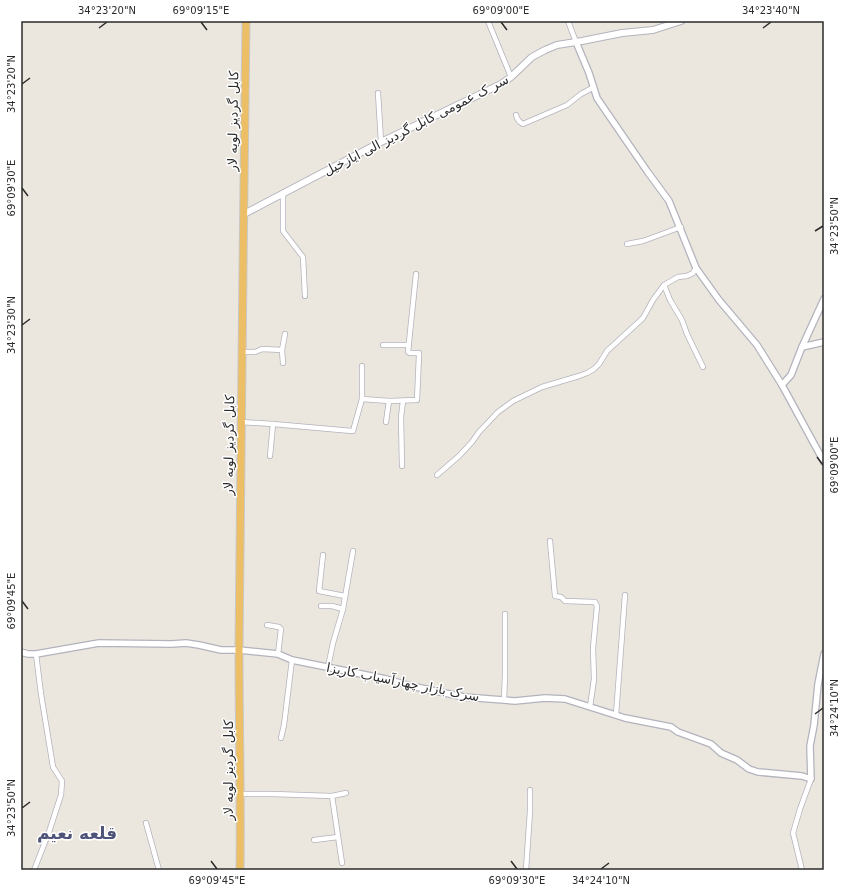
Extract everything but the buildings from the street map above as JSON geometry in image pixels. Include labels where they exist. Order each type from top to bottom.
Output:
[{"type":"highway","name":"کابل گردیز لویه لار","points":[[240,870],[241,422],[246,21]]},
{"type":"main road","name":"سر ک عمومی کابل گردیز الی ایازخیل","points":[[244,214],[381,142],[501,84],[532,58],[545,50],[557,45],[622,33],[653,30],[681,21]]},
{"type":"street","points":[[488,21],[510,77]]},
{"type":"street","points":[[568,21],[597,98],[669,201],[681,227],[696,268],[719,300],[757,345],[782,385],[824,462]]},
{"type":"street","points":[[516,115],[520,123],[523,124],[567,105],[581,94],[594,87]]},
{"type":"street","points":[[378,93],[381,142]]},
{"type":"street","points":[[283,194],[283,231],[303,257],[305,296]]},
{"type":"street","points":[[627,244],[643,241],[681,227]]},
{"type":"street","points":[[437,475],[459,456],[498,412],[513,401],[542,387],[594,369],[607,351],[643,318],[653,300],[664,285],[678,277],[687,276],[693,273],[696,268]]},
{"type":"street","points":[[362,400],[417,400],[419,354],[409,352],[416,274]]},
{"type":"street","points":[[664,285],[670,300],[682,320],[703,367]]},
{"type":"street","points":[[782,385],[791,375],[802,347],[824,300]]},
{"type":"street","points":[[283,363],[282,350],[285,334]]},
{"type":"street","points":[[802,347],[824,342]]},
{"type":"street","points":[[383,345],[409,345]]},
{"type":"street","points":[[242,352],[256,352],[262,349],[282,350]]},
{"type":"street","points":[[241,422],[353,431],[362,400],[362,366]]},
{"type":"street","points":[[386,422],[389,401]]},
{"type":"street","points":[[402,466],[401,417],[403,401]]},
{"type":"street","points":[[270,456],[273,424]]},
{"type":"street","points":[[550,541],[555,596],[561,597],[565,601],[595,602],[597,606],[593,648],[594,679],[590,706]]},
{"type":"street","points":[[328,667],[343,609],[353,551]]},
{"type":"street","points":[[323,555],[319,591],[345,596]]},
{"type":"street","points":[[616,715],[625,595]]},
{"type":"street","points":[[321,606],[332,606],[343,609]]},
{"type":"street","points":[[504,614],[504,700]]},
{"type":"street","points":[[267,625],[281,629],[278,654]]},
{"type":"street","name":"سرک بازار چهارآسیاب کاریزا","points":[[21,652],[36,654],[99,643],[186,643],[221,650],[240,650],[278,654],[292,660],[464,697],[514,701],[545,698],[565,699],[625,718],[671,727],[678,732],[711,744],[721,752],[758,772],[802,776],[810,779]]},
{"type":"street","points":[[34,870],[49,832],[61,795],[62,781],[53,767],[36,654]]},
{"type":"street","points":[[802,870],[793,833],[810,779],[810,746],[814,725],[818,684],[824,654]]},
{"type":"street","points":[[281,738],[284,726],[292,660]]},
{"type":"street","points":[[526,870],[530,790]]},
{"type":"street","points":[[241,794],[332,796],[346,793]]},
{"type":"street","points":[[332,796],[342,863]]},
{"type":"street","points":[[146,823],[159,870]]},
{"type":"street","points":[[314,840],[338,837]]},
{"type":"district","name":"قلعه نعيم","points":[[77,833]]}]
